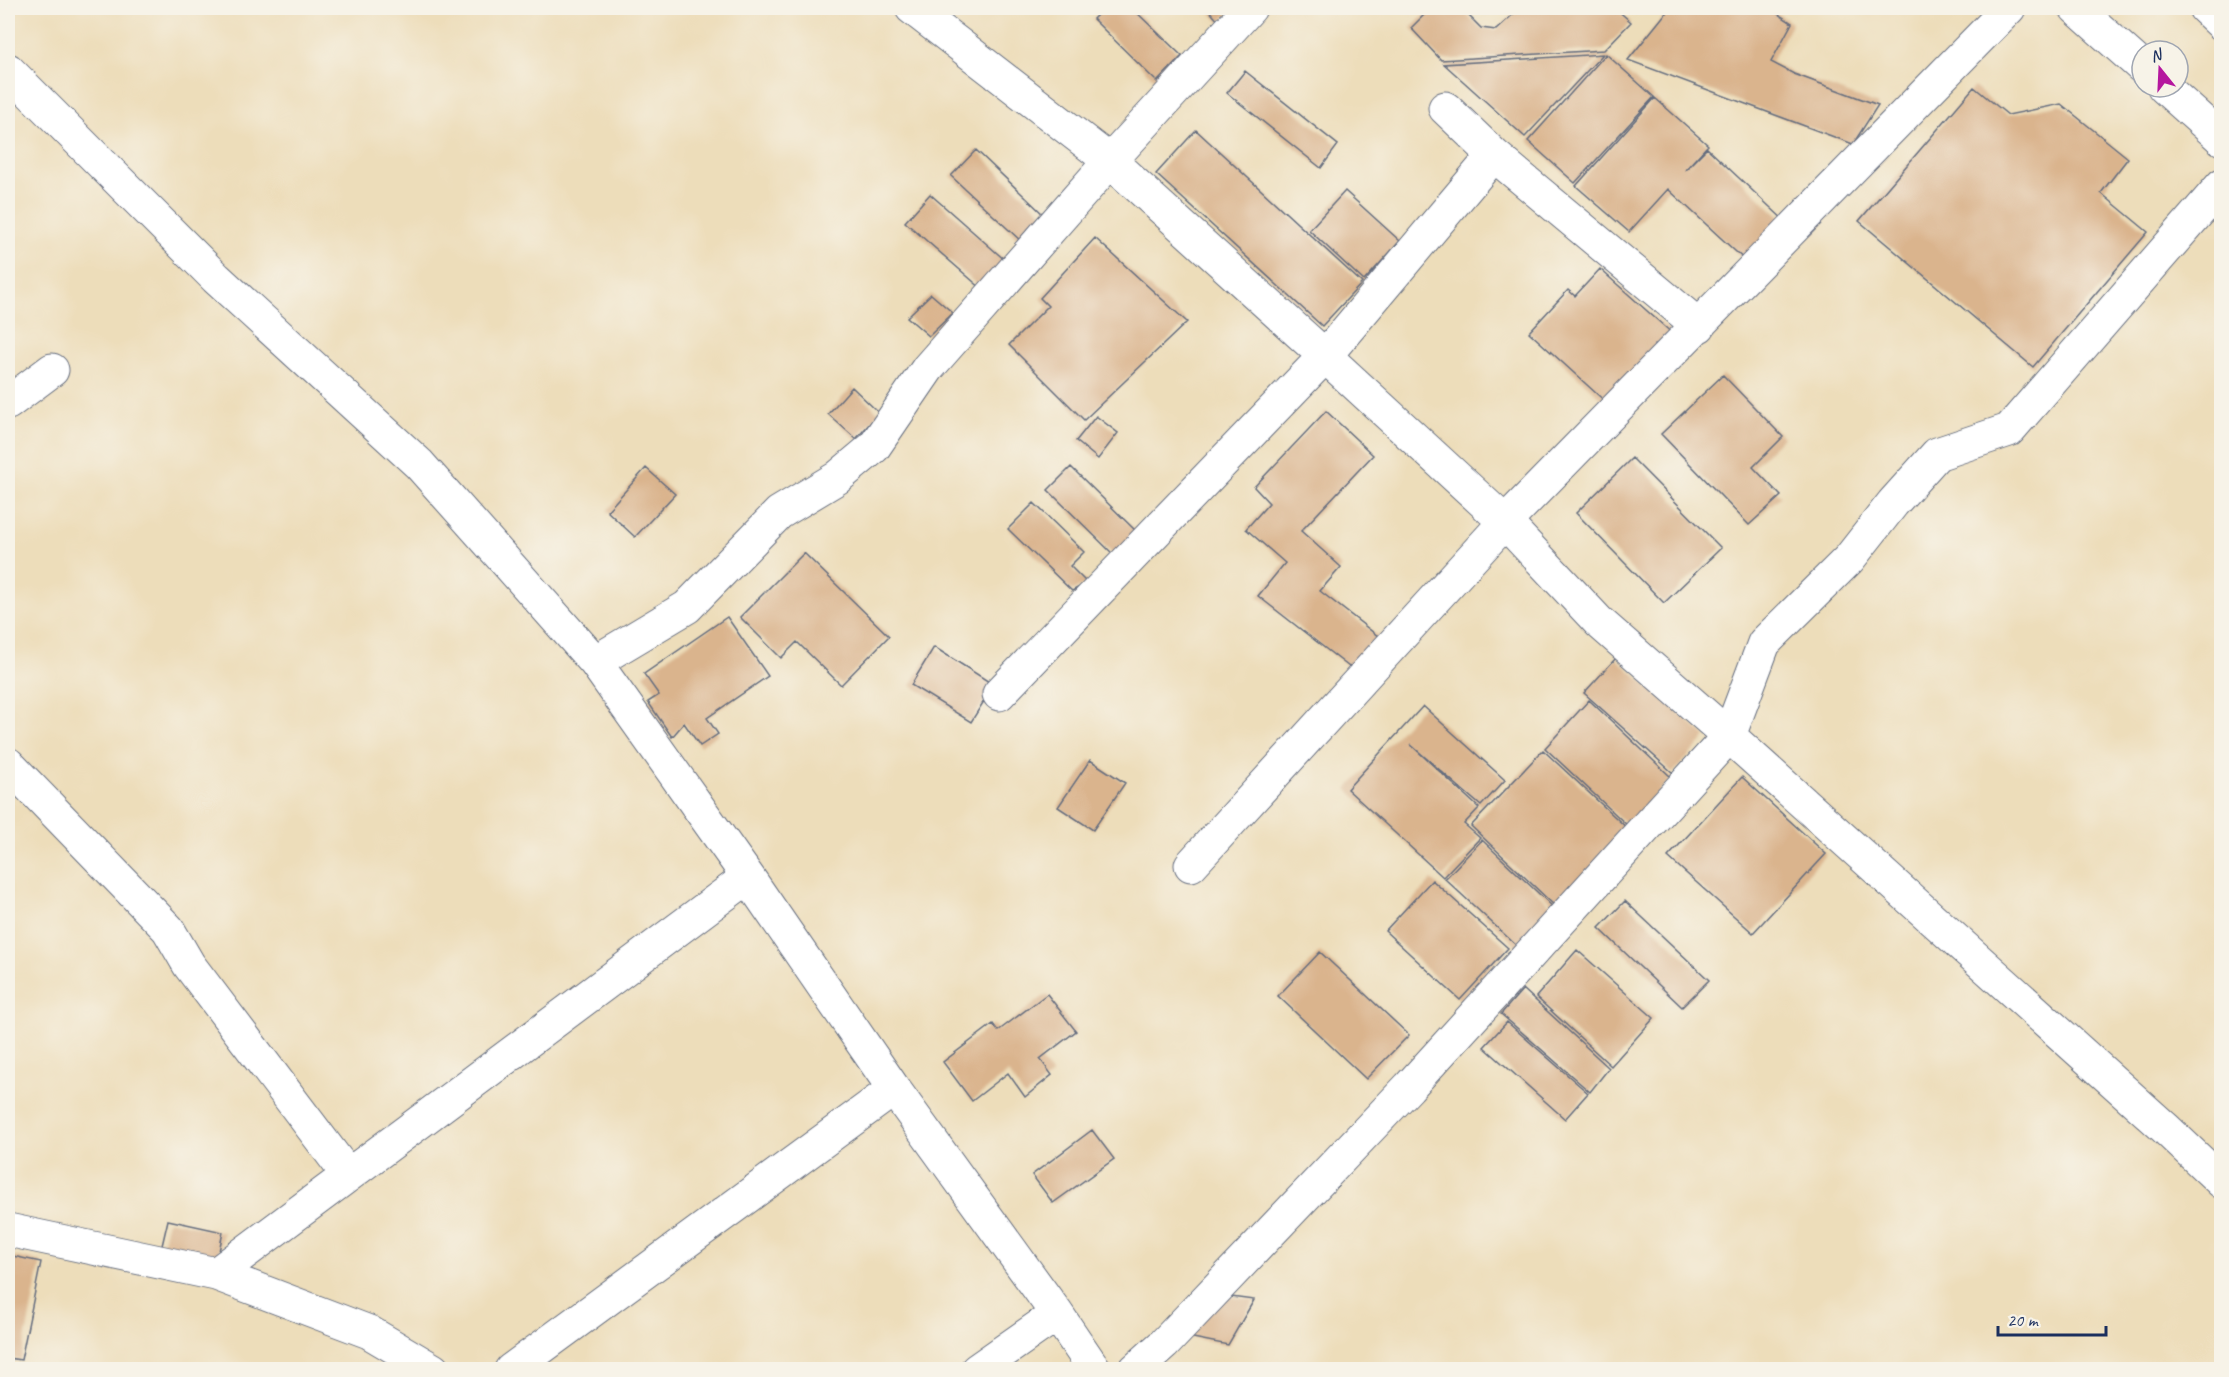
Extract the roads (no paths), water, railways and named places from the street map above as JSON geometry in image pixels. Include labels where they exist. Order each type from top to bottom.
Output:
[{"type":"main road","points":[[912,8],[1110,161],[1505,522],[1599,622],[1729,736],[2165,1128],[2222,1182]]},
{"type":"main road","points":[[595,662],[687,607],[779,513],[837,478],[873,447],[928,368],[1110,161],[1250,8]]},
{"type":"main road","points":[[1191,865],[1505,522],[2009,8]]},
{"type":"main road","points":[[2076,8],[2130,56]]},
{"type":"main road","points":[[2205,8],[2222,24]]},
{"type":"main road","points":[[8,70],[216,278],[418,464],[595,662],[748,877],[894,1089],[1095,1370]]},
{"type":"main road","points":[[2177,99],[2222,139]]},
{"type":"main road","points":[[1445,108],[1494,155],[1699,326]]},
{"type":"main road","points":[[999,694],[1325,356],[1494,155]]},
{"type":"main road","points":[[1135,1370],[1164,1344],[1409,1087],[1729,736],[1764,643],[1849,559],[1893,503],[1937,454],[2009,430],[2222,184]]},
{"type":"main road","points":[[8,403],[52,370]]},
{"type":"main road","points":[[8,764],[168,929],[189,965],[348,1175]]},
{"type":"main road","points":[[216,1274],[748,877]]},
{"type":"main road","points":[[511,1370],[894,1089]]},
{"type":"main road","points":[[17,1236],[216,1274],[369,1332],[433,1370]]},
{"type":"main road","points":[[977,1370],[1057,1314]]}]
